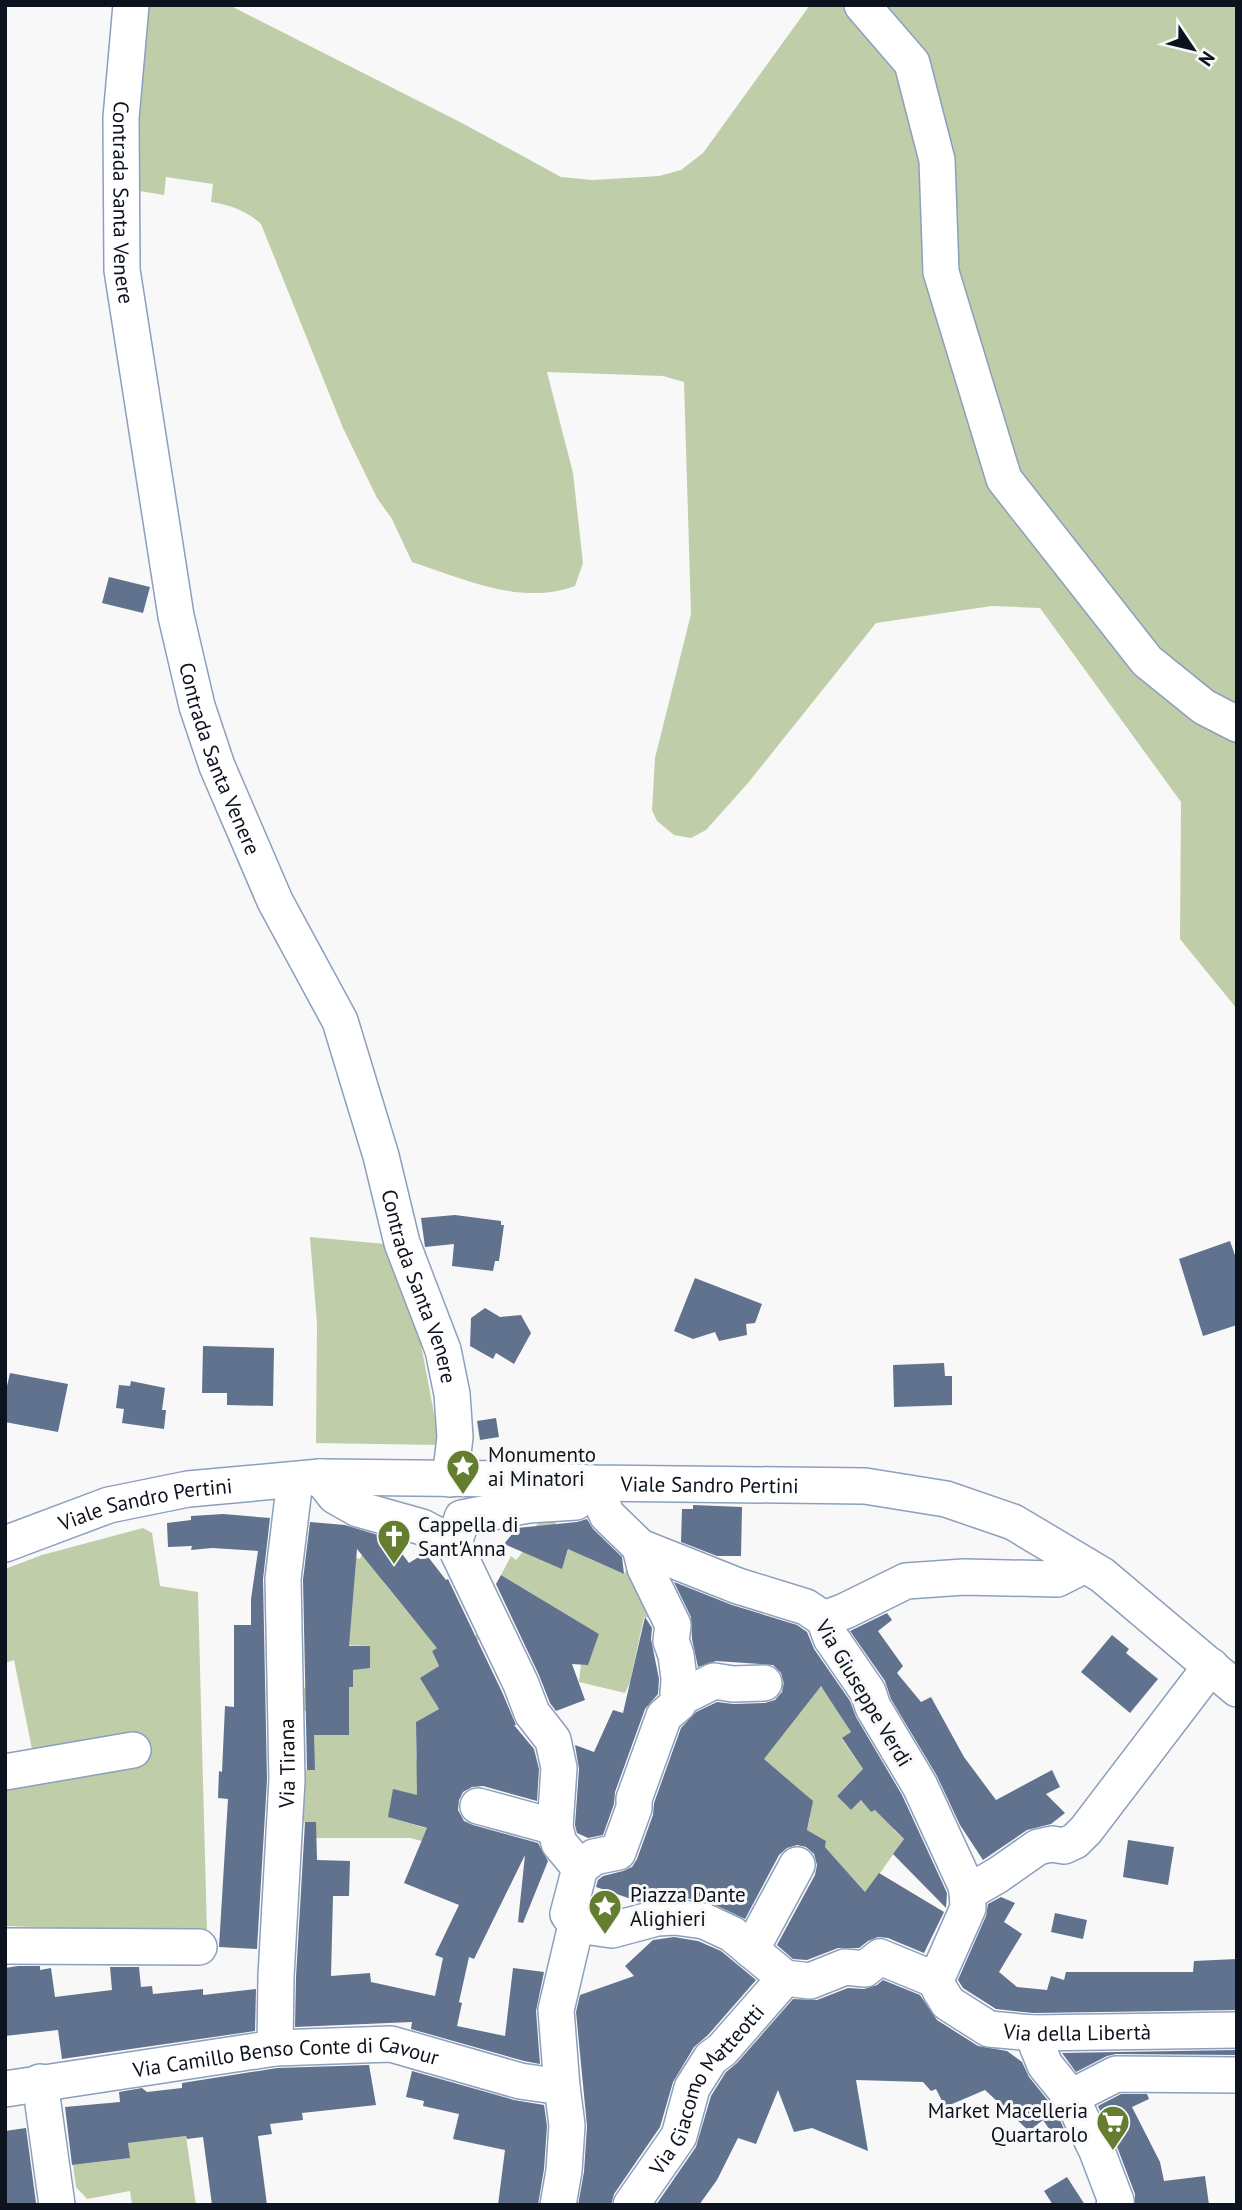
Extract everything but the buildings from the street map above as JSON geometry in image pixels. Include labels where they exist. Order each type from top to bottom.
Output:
[{"type":"street","name":"Contrada Santa Venere","points":[[131,5],[121,118],[122,270],[176,616],[197,706],[217,766],[275,901],[340,1021],[381,1156],[402,1243],[443,1350],[452,1394],[455,1437],[450,1479]]},
{"type":"street","points":[[862,5],[912,63],[937,160],[941,272],[1004,479],[1147,661],[1203,707],[1237,724]]},
{"type":"street","name":"Viale Sandro Pertini","points":[[14,1533],[109,1505],[188,1489],[307,1478],[450,1479],[597,1492],[866,1486],[946,1499],[1013,1522],[1102,1575],[1237,1689]]},
{"type":"street","points":[[307,1478],[358,1509],[422,1527],[454,1544],[521,1684],[532,1713],[553,1740],[559,1768],[568,1914],[576,1925],[612,1930],[657,1918],[675,1917],[704,1921],[732,1934],[785,1978],[810,1981],[845,1966],[865,1969],[880,1956],[936,1980],[968,1908],[967,1893],[1038,1847],[1052,1844],[1064,1846],[1075,1841],[1211,1666]]},
{"type":"street","name":"Via Tirana","points":[[275,2048],[276,1976],[287,1780],[283,1579],[307,1478]]},
{"type":"street","points":[[454,1544],[462,1518],[597,1492]]},
{"type":"street","name":"Via Giuseppe Verdi","points":[[597,1492],[607,1515],[640,1547],[738,1586],[806,1607],[824,1619],[831,1638],[868,1692],[873,1707],[920,1786],[967,1893]]},
{"type":"street","points":[[640,1547],[645,1568],[673,1625],[671,1641],[679,1678],[678,1698]]},
{"type":"street","points":[[824,1619],[906,1581],[964,1577],[1057,1579],[1085,1565]]},
{"type":"street","points":[[478,1806],[594,1857],[618,1852],[664,1716],[678,1698],[715,1681],[764,1684]]},
{"type":"street","points":[[5,1772],[133,1751]]},
{"type":"street","points":[[751,1950],[797,1865]]},
{"type":"street","points":[[558,2205],[564,2171],[567,2125],[556,2010],[576,1925]]},
{"type":"street","points":[[5,1946],[199,1947]]},
{"type":"street","name":"Via Giacomo Matteotti","points":[[631,2205],[679,2136],[692,2088],[711,2058],[722,2050],[785,1978]]},
{"type":"street","name":"Via della Libertà","points":[[936,1980],[948,2003],[989,2029],[1032,2033],[1237,2030]]},
{"type":"street","points":[[1032,2033],[1045,2065],[1071,2097],[1097,2151],[1115,2203]]},
{"type":"street","name":"Via Camillo Benso Conte di Cavour","points":[[5,2089],[275,2048],[391,2044],[520,2081],[562,2087]]},
{"type":"street","points":[[1071,2097],[1116,2074],[1237,2075]]},
{"type":"street","points":[[40,2082],[57,2205]]},
{"type":"green space","points":[[134,5],[229,5],[462,123],[561,177],[593,180],[659,176],[681,170],[703,153],[810,5],[1237,5],[1237,1009],[1180,939],[1181,802],[1040,608],[992,606],[876,623],[748,783],[706,830],[691,838],[674,835],[657,821],[652,810],[655,758],[691,614],[684,382],[663,376],[547,372],[573,473],[583,563],[575,586],[555,591],[513,592],[412,562],[343,428],[261,224],[238,209],[211,202],[213,184],[166,177],[164,195],[127,189]]},
{"type":"green space","points":[[310,1237],[396,1245],[415,1313],[440,1445],[316,1443],[317,1324]]},
{"type":"green space","points":[[542,1521],[556,1521],[553,1538],[562,1568],[570,1545],[590,1559],[624,1574],[633,1556],[652,1618],[644,1617],[630,1682],[625,1693],[579,1682],[581,1664],[588,1664],[599,1634],[501,1575],[511,1556],[516,1560],[541,1530],[536,1525]]},
{"type":"green space","points":[[143,1528],[152,1533],[160,1586],[198,1592],[207,1933],[5,1926],[5,1787],[134,1735],[32,1749],[14,1660],[5,1663],[5,1569],[42,1555]]},
{"type":"green space","points":[[364,1550],[389,1578],[384,1583],[420,1627],[439,1611],[464,1642],[475,1636],[482,1627],[485,1636],[465,1648],[441,1646],[432,1651],[439,1666],[421,1678],[439,1709],[416,1722],[416,1759],[451,1769],[389,1817],[428,1829],[444,1847],[410,1838],[316,1838],[316,1822],[292,1823],[295,1770],[314,1770],[314,1735],[349,1734],[348,1711],[295,1711],[295,1688],[352,1687],[353,1670],[370,1667],[370,1646],[338,1645],[350,1555],[360,1559]]},
{"type":"green space","points":[[802,1646],[812,1680],[825,1690],[851,1732],[842,1739],[864,1771],[837,1796],[851,1810],[861,1800],[871,1812],[887,1802],[903,1824],[894,1830],[904,1839],[866,1893],[825,1847],[826,1841],[807,1830],[810,1818],[791,1806],[799,1789],[766,1761],[751,1776],[795,1700],[776,1685]]},
{"type":"green space","points":[[186,2136],[196,2205],[132,2205],[130,2191],[87,2199],[76,2187],[73,2165],[129,2158],[128,2143]]},
{"type":"place","name":"Monumento ai Minatori","points":[[463,1496]]},
{"type":"place","name":"Cappella di Sant'Anna","points":[[394,1566]]},
{"type":"place","name":"Piazza Dante Alighieri","points":[[605,1936]]},
{"type":"place","name":"Market Macelleria Quartarolo","points":[[1113,2152]]}]
